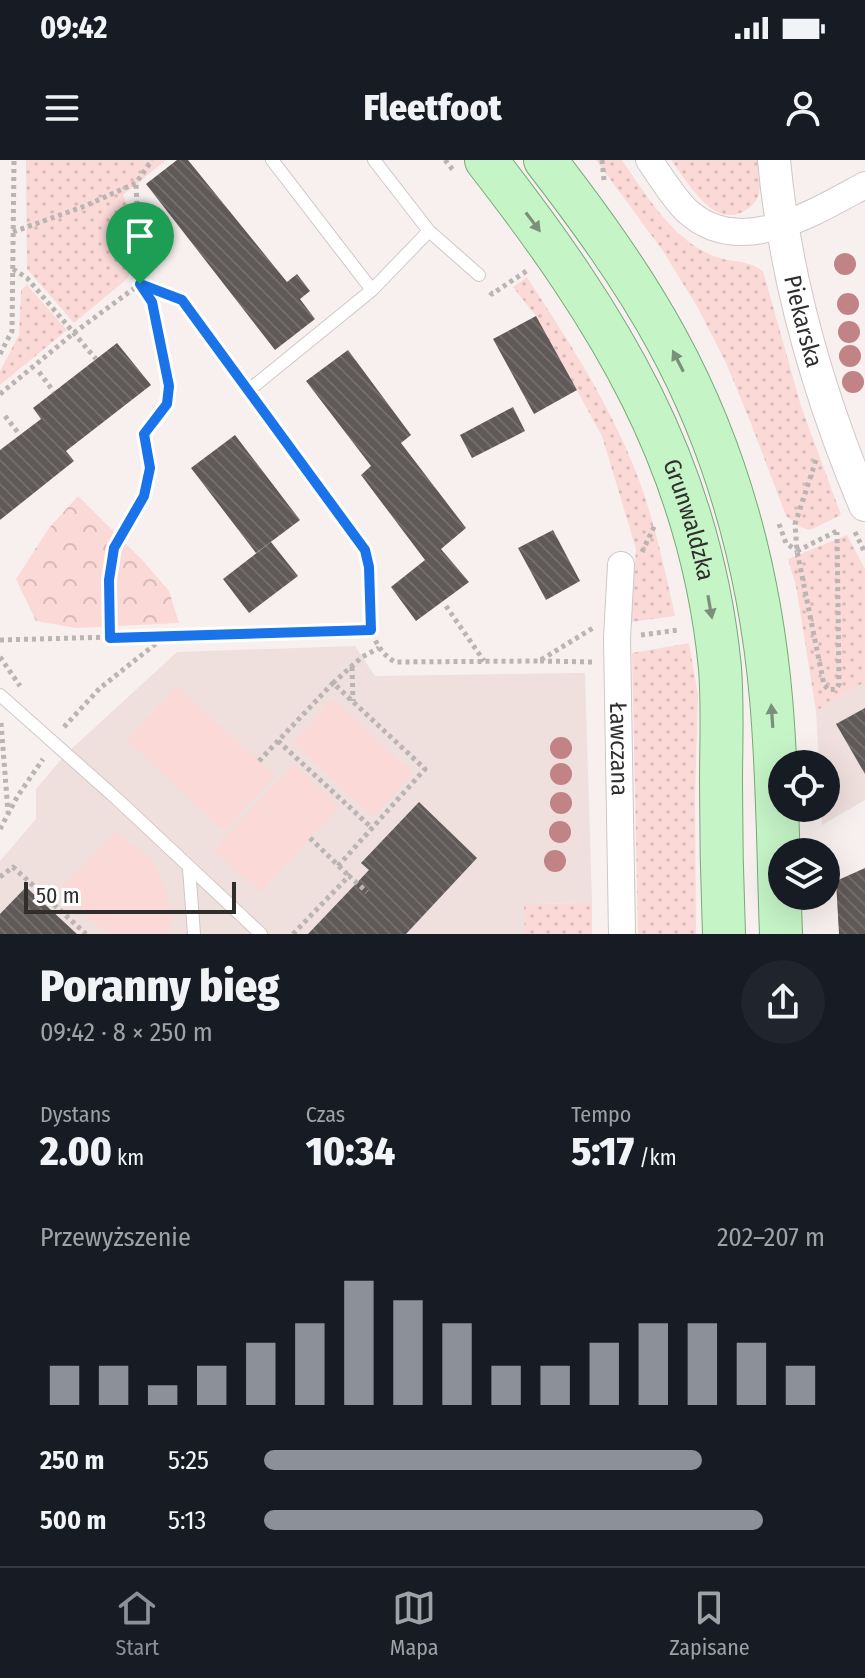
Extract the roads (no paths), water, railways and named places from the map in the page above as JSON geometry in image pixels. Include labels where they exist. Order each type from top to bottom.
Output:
[{"type":"main road","name":"Grunwaldzka","points":[[545,160],[622,264],[667,339],[710,432],[734,502],[752,572],[771,697],[781,934]]},
{"type":"main road","name":"Grunwaldzka","points":[[470,166],[561,259],[611,336],[650,409],[686,503],[707,590],[720,667],[724,934]]},
{"type":"street","points":[[649,160],[686,210],[718,230],[742,234],[783,224],[865,185]]},
{"type":"street","name":"Piekarska","points":[[774,160],[783,224],[818,376],[859,494]]},
{"type":"street","name":"Ławczana","points":[[621,565],[607,632],[622,934]]},
{"type":"lane","points":[[272,160],[372,290]]},
{"type":"lane","points":[[374,160],[429,231],[479,275]]},
{"type":"lane","points":[[249,390],[372,290],[429,231]]},
{"type":"lane","points":[[0,695],[261,934]]},
{"type":"lane","points":[[189,868],[194,934]]}]
